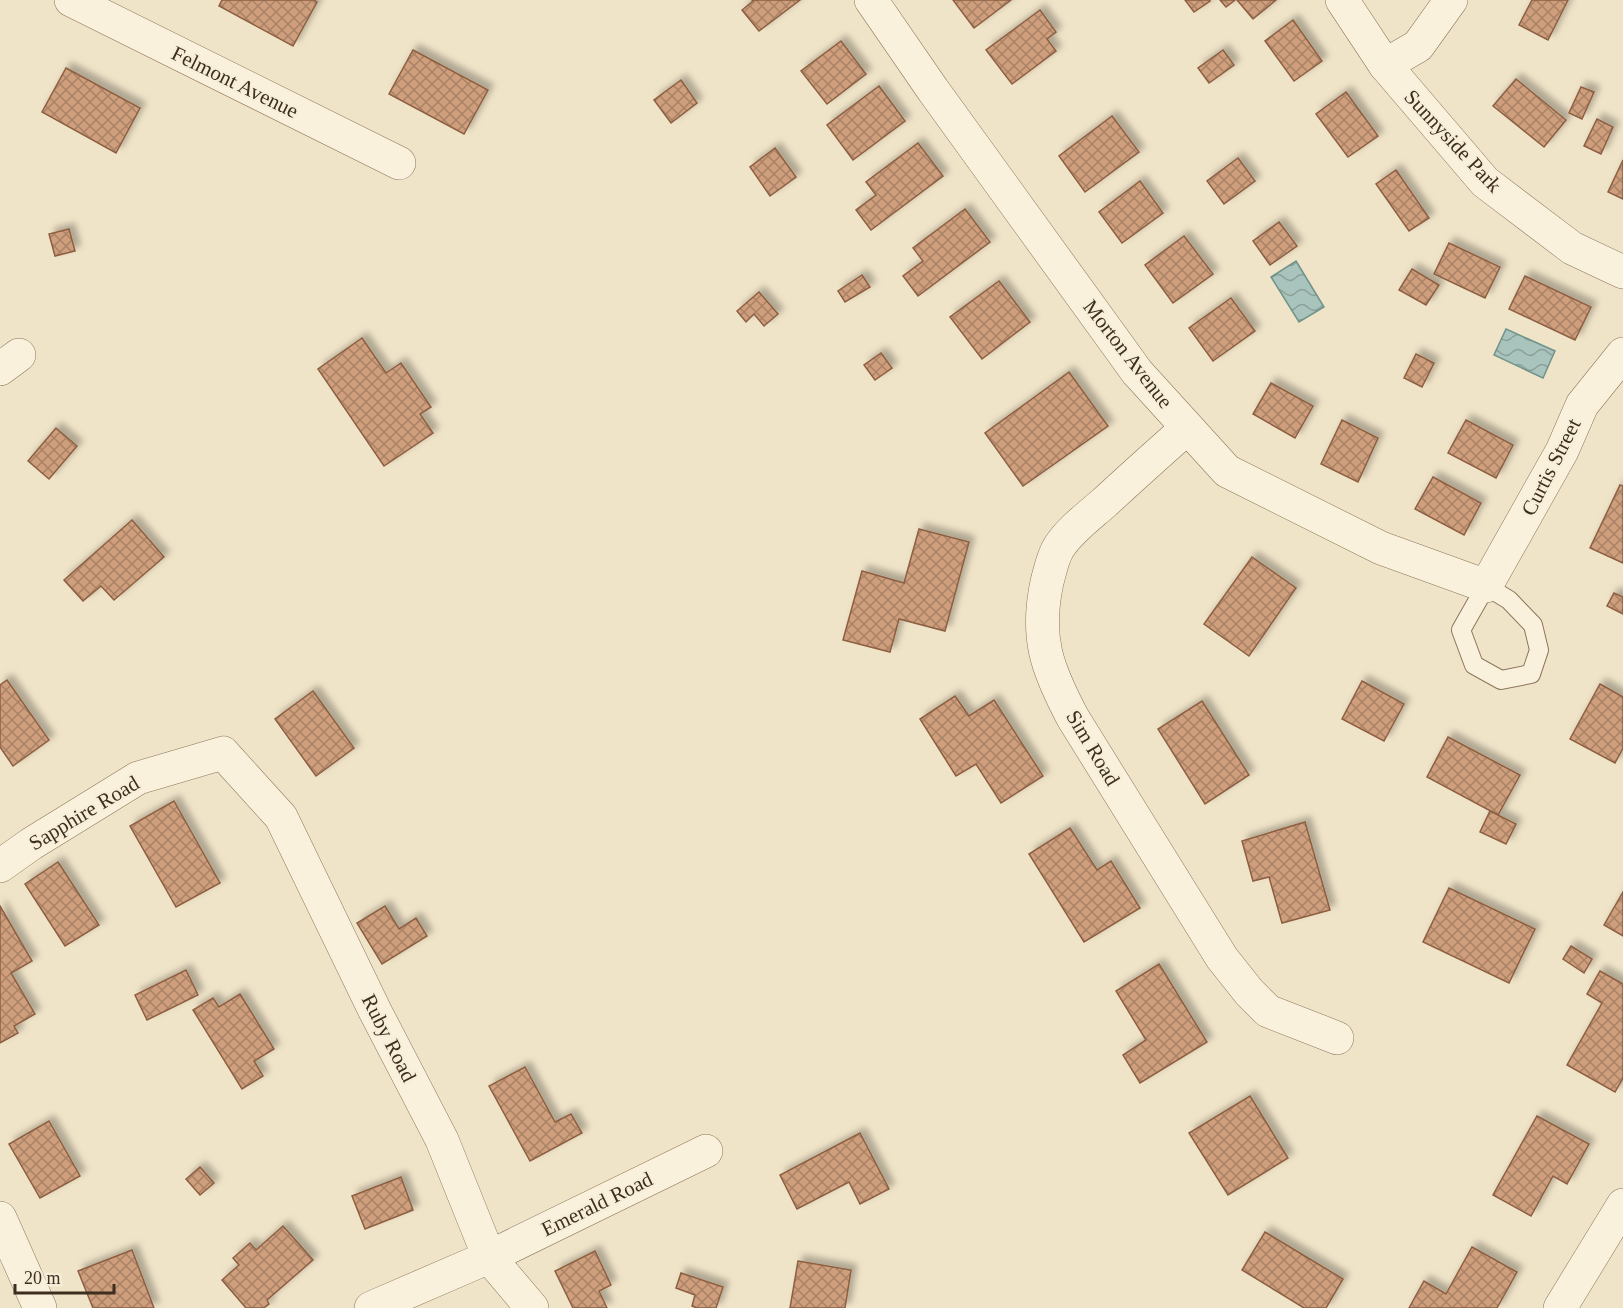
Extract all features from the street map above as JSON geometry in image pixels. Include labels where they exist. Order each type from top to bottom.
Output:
[{"type":"street","name":"Felmont Avenue","points":[[71,0],[399,163]]},
{"type":"street","name":"Morton Avenue","points":[[871,0],[933,90],[1137,372],[1227,471],[1381,548],[1486,586]]},
{"type":"street","name":"Sunnyside Park","points":[[1342,0],[1384,65],[1485,182],[1572,248],[1623,272]]},
{"type":"street","points":[[1384,65],[1418,46],[1451,0]]},
{"type":"street","name":"Curtis Street","points":[[1486,586],[1562,451],[1582,405],[1623,354]]},
{"type":"street","name":"Sim Road","points":[[1187,428],[1079,525],[1058,548],[1048,576],[1042,604],[1042,630],[1046,658],[1057,687],[1073,718],[1222,958],[1235,975],[1268,1011],[1337,1038]]},
{"type":"street","name":"Sapphire Road","points":[[0,866],[31,844],[138,778],[223,753],[284,821]]},
{"type":"street","name":"Ruby Road","points":[[284,821],[375,1011],[442,1140],[489,1257],[532,1308]]},
{"type":"street","name":"Emerald Road","points":[[371,1308],[489,1257],[706,1151]]},
{"type":"street","points":[[1560,1308],[1623,1205]]},
{"type":"street","points":[[0,1218],[40,1308]]},
{"type":"lane","points":[[1486,586],[1509,600],[1533,625],[1539,651],[1531,674],[1501,680],[1474,665],[1461,630],[1486,586]]},
{"type":"water","points":[[1296,261],[1324,307],[1299,322],[1271,277]]},
{"type":"water","points":[[1506,329],[1555,351],[1543,378],[1494,355]]},
{"type":"building","points":[[222,0],[314,0],[317,2],[293,46],[219,6]]},
{"type":"building","points":[[752,0],[800,0],[759,31],[742,10]]},
{"type":"building","points":[[953,0],[1011,0],[974,28]]},
{"type":"building","points":[[1185,0],[1210,0],[1210,1],[1194,12]]},
{"type":"building","points":[[1220,0],[1235,0],[1226,7]]},
{"type":"building","points":[[1237,0],[1276,0],[1253,19]]},
{"type":"building","points":[[1532,0],[1568,0],[1548,40],[1519,25]]},
{"type":"building","points":[[1040,10],[1056,32],[1047,39],[1056,51],[1012,84],[986,50]]},
{"type":"building","points":[[1293,20],[1322,61],[1294,81],[1265,41]]},
{"type":"building","points":[[841,41],[866,74],[827,104],[801,71]]},
{"type":"building","points":[[413,50],[488,90],[464,134],[389,94]]},
{"type":"building","points":[[1223,50],[1234,65],[1209,83],[1198,68]]},
{"type":"building","points":[[66,68],[140,108],[116,153],[42,112]]},
{"type":"building","points":[[1516,79],[1566,120],[1544,147],[1493,106]]},
{"type":"building","points":[[681,80],[697,103],[671,123],[654,100]]},
{"type":"building","points":[[879,86],[905,121],[853,160],[827,125]]},
{"type":"building","points":[[1581,87],[1594,92],[1582,119],[1569,113]]},
{"type":"building","points":[[1346,92],[1378,136],[1348,157],[1316,114]]},
{"type":"building","points":[[1112,116],[1139,152],[1085,192],[1059,156]]},
{"type":"building","points":[[1597,119],[1613,127],[1601,154],[1584,146]]},
{"type":"building","points":[[918,143],[943,176],[871,230],[856,210],[876,195],[866,182]]},
{"type":"building","points":[[775,148],[796,177],[770,196],[750,167]]},
{"type":"building","points":[[1238,158],[1255,181],[1224,204],[1207,181]]},
{"type":"building","points":[[1623,160],[1623,199],[1608,192]]},
{"type":"building","points":[[1396,170],[1429,218],[1409,231],[1376,184]]},
{"type":"building","points":[[1140,181],[1163,213],[1122,243],[1099,212]]},
{"type":"building","points":[[965,209],[990,242],[918,296],[903,276],[923,261],[913,248]]},
{"type":"building","points":[[1279,222],[1297,246],[1270,265],[1253,241]]},
{"type":"building","points":[[69,229],[75,251],[55,256],[49,234]]},
{"type":"building","points":[[1184,236],[1213,274],[1173,303],[1145,265]]},
{"type":"building","points":[[1449,243],[1500,267],[1485,298],[1434,274]]},
{"type":"building","points":[[1412,269],[1439,285],[1426,305],[1399,290]]},
{"type":"building","points":[[862,275],[870,287],[845,302],[838,291]]},
{"type":"building","points":[[1525,276],[1591,307],[1575,340],[1509,309]]},
{"type":"building","points":[[999,281],[1030,322],[982,359],[950,317]]},
{"type":"building","points":[[759,292],[778,314],[764,326],[754,314],[746,322],[737,311]]},
{"type":"building","points":[[1231,298],[1255,331],[1213,361],[1189,328]]},
{"type":"building","points":[[362,338],[386,373],[401,363],[431,407],[420,414],[433,433],[384,466],[318,369]]},
{"type":"building","points":[[881,353],[892,368],[875,380],[864,365]]},
{"type":"building","points":[[1416,354],[1434,363],[1422,387],[1404,378]]},
{"type":"building","points":[[1069,372],[1108,426],[1023,486],[985,433]]},
{"type":"building","points":[[1271,383],[1313,406],[1295,438],[1253,414]]},
{"type":"building","points":[[1342,420],[1378,438],[1358,482],[1321,464]]},
{"type":"building","points":[[1466,420],[1513,445],[1496,478],[1448,453]]},
{"type":"building","points":[[56,428],[77,446],[49,479],[28,461]]},
{"type":"building","points":[[1433,477],[1481,503],[1464,535],[1415,509]]},
{"type":"building","points":[[1620,485],[1623,486],[1623,563],[1590,548]]},
{"type":"building","points":[[132,520],[164,557],[114,600],[101,586],[83,601],[64,580]]},
{"type":"building","points":[[919,529],[969,542],[945,631],[899,619],[890,652],[843,640],[862,571],[904,583]]},
{"type":"building","points":[[1252,557],[1296,588],[1249,656],[1204,624]]},
{"type":"building","points":[[1614,593],[1623,597],[1623,614],[1607,606]]},
{"type":"building","points":[[7,680],[49,740],[13,766],[0,747],[0,685]]},
{"type":"building","points":[[1362,681],[1404,704],[1384,741],[1342,719]]},
{"type":"building","points":[[1600,684],[1623,697],[1623,748],[1615,763],[1570,739]]},
{"type":"building","points":[[313,691],[354,748],[316,776],[275,719]]},
{"type":"building","points":[[955,696],[969,716],[994,700],[1043,776],[1001,803],[976,764],[956,776],[920,719]]},
{"type":"building","points":[[1202,701],[1249,775],[1205,804],[1158,729]]},
{"type":"building","points":[[1448,737],[1520,775],[1498,815],[1427,777]]},
{"type":"building","points":[[174,801],[220,883],[176,907],[130,826]]},
{"type":"building","points":[[1490,811],[1516,824],[1506,844],[1480,832]]},
{"type":"building","points":[[1305,822],[1330,910],[1282,923],[1269,877],[1253,881],[1242,841]]},
{"type":"building","points":[[1070,828],[1097,870],[1111,861],[1140,908],[1084,942],[1029,854]]},
{"type":"building","points":[[58,862],[99,925],[65,946],[25,884]]},
{"type":"building","points":[[1449,888],[1535,929],[1509,983],[1423,942]]},
{"type":"building","points":[[1623,892],[1623,936],[1604,925]]},
{"type":"building","points":[[0,906],[32,961],[11,973],[35,1014],[14,1026],[18,1033],[0,1043]]},
{"type":"building","points":[[385,906],[399,929],[416,918],[427,936],[382,964],[357,923]]},
{"type":"building","points":[[1571,946],[1592,959],[1584,973],[1563,959]]},
{"type":"building","points":[[1159,964],[1207,1042],[1140,1083],[1123,1055],[1146,1040],[1116,991]]},
{"type":"building","points":[[186,970],[198,995],[147,1020],[135,995]]},
{"type":"building","points":[[1600,971],[1623,984],[1623,1078],[1615,1092],[1567,1065],[1602,1003],[1587,994]]},
{"type":"building","points":[[240,994],[274,1049],[254,1061],[263,1076],[242,1089],[193,1010],[213,998],[219,1007]]},
{"type":"building","points":[[525,1067],[555,1122],[571,1114],[582,1133],[530,1161],[489,1086]]},
{"type":"building","points":[[1250,1096],[1288,1158],[1228,1195],[1189,1133]]},
{"type":"building","points":[[1537,1116],[1589,1144],[1567,1184],[1553,1176],[1531,1216],[1493,1195]]},
{"type":"building","points":[[49,1121],[80,1176],[40,1198],[9,1144]]},
{"type":"building","points":[[860,1133],[889,1189],[860,1204],[849,1182],[797,1209],[780,1175]]},
{"type":"building","points":[[200,1167],[214,1183],[200,1195],[186,1179]]},
{"type":"building","points":[[401,1177],[413,1210],[365,1229],[352,1196]]},
{"type":"building","points":[[283,1226],[313,1260],[267,1300],[269,1304],[264,1308],[246,1308],[222,1280],[239,1265],[233,1258],[250,1243],[256,1250]]},
{"type":"building","points":[[1265,1232],[1343,1279],[1326,1308],[1304,1308],[1242,1270]]},
{"type":"building","points":[[1472,1247],[1517,1272],[1497,1308],[1409,1308],[1424,1281],[1446,1294]]},
{"type":"building","points":[[132,1250],[154,1308],[93,1308],[78,1271]]},
{"type":"building","points":[[595,1251],[611,1285],[599,1291],[607,1308],[573,1308],[555,1271]]},
{"type":"building","points":[[798,1261],[851,1270],[845,1308],[790,1308]]},
{"type":"building","points":[[681,1273],[723,1287],[716,1308],[692,1306],[695,1295],[676,1288]]}]
